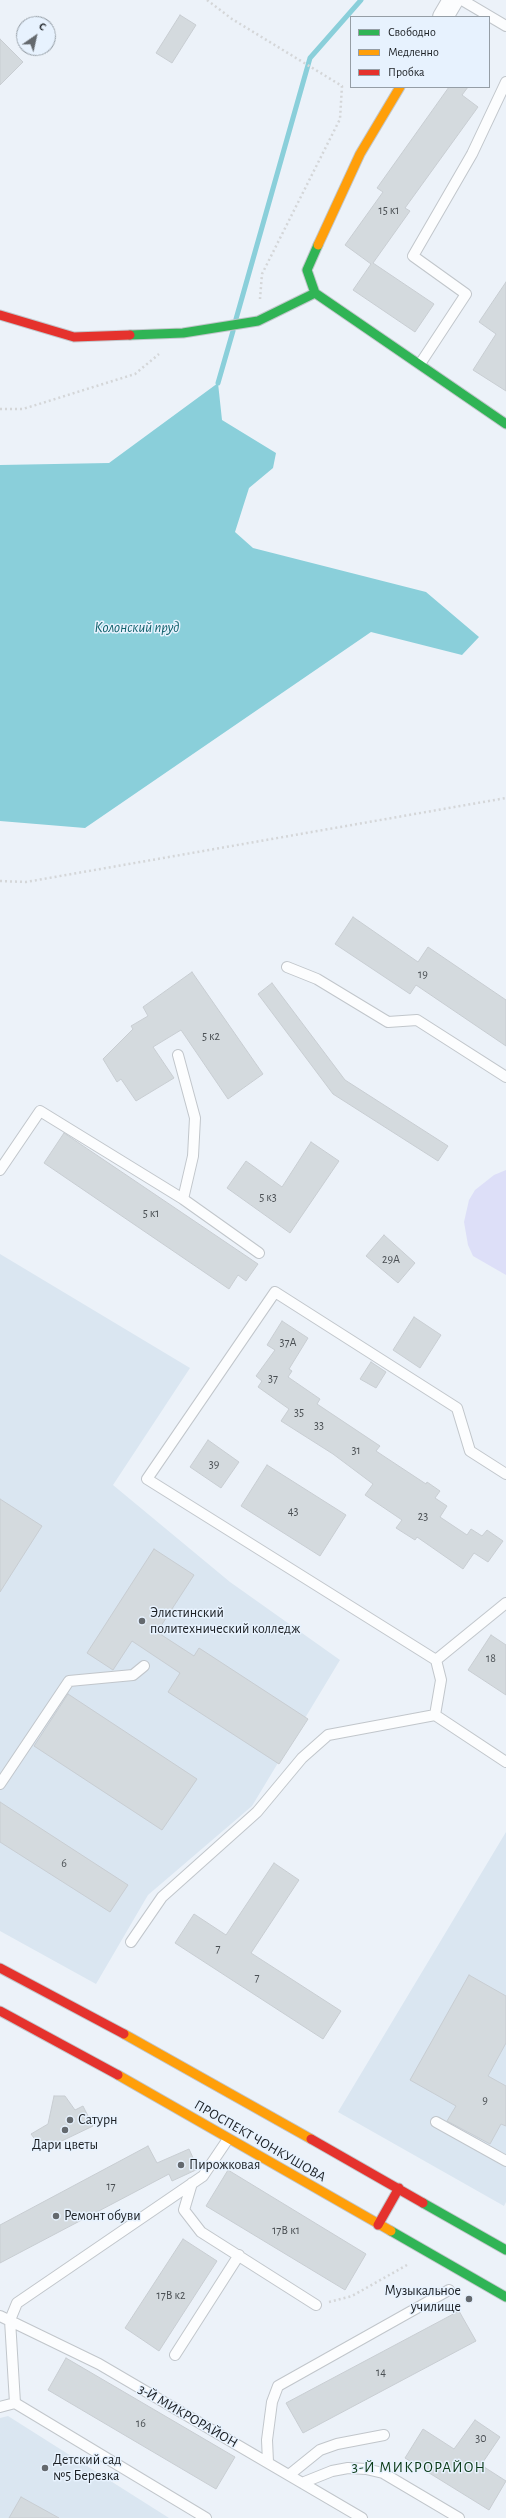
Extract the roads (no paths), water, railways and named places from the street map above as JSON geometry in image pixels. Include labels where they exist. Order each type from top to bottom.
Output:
[{"type":"main road","points":[[399,88],[360,154],[307,270],[315,294],[420,364],[506,424]]},
{"type":"main road","points":[[0,314],[74,337],[183,333],[258,321],[315,294]]},
{"type":"main road","name":"ПРОСПЕКТ ЧОНКУШОВА","points":[[0,1968],[96,2018],[506,2250]]},
{"type":"main road","name":"ПРОСПЕКТ ЧОНКУШОВА","points":[[0,2011],[506,2297]]},
{"type":"main road","points":[[378,2225],[398,2188]]},
{"type":"street","points":[[444,16],[453,0]]},
{"type":"lane","points":[[462,0],[489,16]]},
{"type":"lane","points":[[490,17],[506,26]]},
{"type":"lane","points":[[420,364],[466,294],[413,256],[472,154],[506,82]]},
{"type":"lane","points":[[287,967],[317,979],[388,1022],[417,1020],[506,1077]]},
{"type":"lane","points":[[178,1055],[195,1118],[192,1156],[183,1199]]},
{"type":"lane","points":[[0,1170],[40,1111],[183,1199],[259,1253]]},
{"type":"lane","points":[[435,1715],[442,1680],[436,1660],[147,1478],[275,1292],[457,1408],[470,1451],[506,1474]]},
{"type":"lane","points":[[436,1660],[506,1603]]},
{"type":"lane","points":[[0,1784],[70,1681],[133,1675],[144,1666]]},
{"type":"lane","points":[[131,1942],[162,1897],[257,1812],[302,1758],[328,1735],[435,1715],[506,1762]]},
{"type":"lane","points":[[436,2122],[506,2161]]},
{"type":"lane","points":[[15,2403],[10,2320],[17,2303],[203,2176],[228,2139]]},
{"type":"lane","points":[[192,2183],[184,2210],[201,2232],[316,2305]]},
{"type":"lane","points":[[175,2355],[239,2255]]},
{"type":"lane","points":[[268,2462],[267,2440],[272,2402],[278,2386],[449,2290]]},
{"type":"lane","name":"3-Й МИКРОРАЙОН","points":[[0,2316],[99,2364],[362,2518]]},
{"type":"lane","points":[[0,2407],[15,2403],[206,2518]]},
{"type":"lane","points":[[289,2475],[320,2450],[337,2444],[384,2435]]},
{"type":"lane","points":[[302,2483],[332,2471],[348,2468],[366,2469],[383,2473],[459,2518]]},
{"type":"water","name":"Колонский пруд","points":[[218,383],[222,420],[276,453],[273,468],[249,488],[235,532],[253,548],[426,592],[479,637],[462,655],[371,632],[85,828],[0,821],[0,465],[109,463]]},
{"type":"waterway","points":[[236,319],[310,58],[361,0]]},
{"type":"waterway","points":[[218,383],[233,331]]},
{"type":"place","name":"Элистинский политехнический колледж","points":[[142,1621]]},
{"type":"place","name":"Сатурн","points":[[70,2120]]},
{"type":"place","name":"Дари цветы","points":[[65,2130]]},
{"type":"place","name":"Пирожковая","points":[[181,2165]]},
{"type":"place","name":"Ремонт обуви","points":[[56,2216]]},
{"type":"place","name":"Музыкальное училище","points":[[469,2299]]},
{"type":"place","name":"Детский сад №5 Березка","points":[[45,2468]]},
{"type":"district","name":"3-Й МИКРОРАЙОН","points":[[419,2467]]}]
